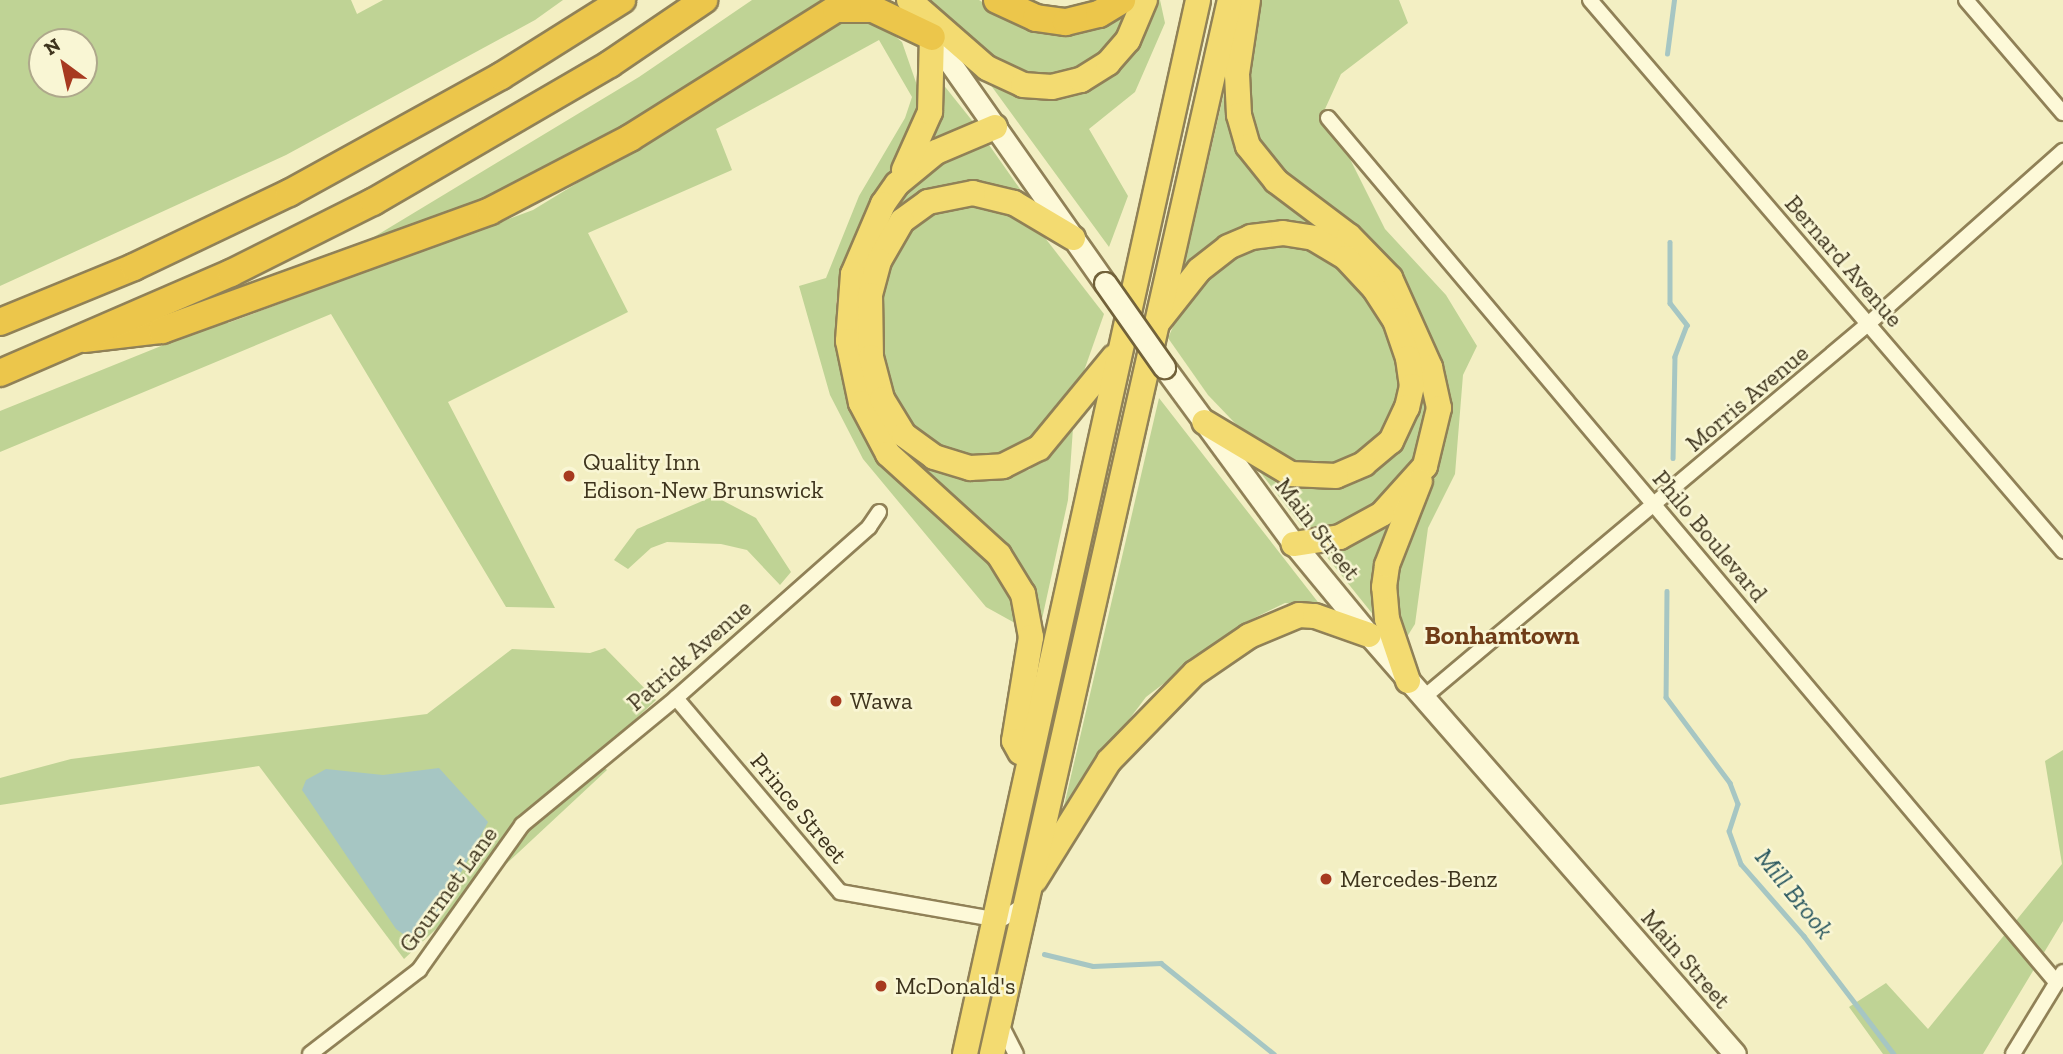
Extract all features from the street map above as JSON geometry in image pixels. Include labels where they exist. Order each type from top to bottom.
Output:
[{"type":"highway","points":[[0,322],[145,262],[289,193],[501,76],[622,0]]},
{"type":"highway","points":[[0,373],[232,273],[440,165],[610,64],[704,0]]},
{"type":"highway","points":[[907,0],[986,68],[1023,85],[1052,87],[1081,80],[1108,63],[1128,40],[1144,0]]},
{"type":"highway","points":[[997,0],[1036,18],[1066,22],[1099,14],[1122,0]]},
{"type":"highway","points":[[965,1054],[1026,762],[1198,0]]},
{"type":"highway","points":[[992,1054],[1153,327],[1230,0]]},
{"type":"highway","points":[[1248,0],[1237,74],[1239,115],[1248,146],[1276,181],[1371,257],[1400,294],[1430,368],[1439,408],[1425,466],[1385,576],[1387,619],[1416,689]]},
{"type":"highway","points":[[84,339],[162,330],[490,211],[630,138],[836,9],[873,9],[932,37],[930,112],[897,184],[872,226],[853,274],[847,319],[855,383],[888,454],[999,555],[1023,594],[1031,637],[1014,741],[1026,762]]},
{"type":"highway","points":[[897,184],[947,145],[995,127]]},
{"type":"highway","points":[[1073,238],[1014,203],[973,192],[928,202],[902,222],[879,261],[870,295],[871,357],[882,399],[904,435],[934,457],[971,468],[1003,466],[1039,447],[1117,354]]},
{"type":"highway","points":[[1153,327],[1213,258],[1241,240],[1283,233],[1312,238],[1346,258],[1374,288],[1395,320],[1408,358],[1412,386],[1408,407],[1391,441],[1364,464],[1336,476],[1291,474],[1204,422]]},
{"type":"highway","points":[[1294,544],[1329,540],[1371,523],[1425,466]]},
{"type":"highway","points":[[1025,900],[1109,761],[1195,673],[1249,636],[1299,615],[1315,616],[1369,635]]},
{"type":"main road","name":"Main Street","points":[[907,0],[1164,367],[1294,544],[1369,635],[1735,1054]]},
{"type":"street","name":"Bernard Avenue","points":[[1590,0],[2063,551]]},
{"type":"street","points":[[1966,0],[2063,113]]},
{"type":"street","name":"Philo Boulevard","points":[[1328,118],[1655,506],[2060,978]]},
{"type":"street","name":"Morris Avenue","points":[[1416,689],[1655,506],[1868,324],[2063,151]]},
{"type":"street","name":"Patrick Avenue","points":[[522,825],[676,698],[869,527],[879,512]]},
{"type":"street","name":"Prince Street","points":[[676,698],[840,892],[993,919]]},
{"type":"street","name":"Gourmet Lane","points":[[310,1054],[419,970],[522,825]]},
{"type":"street","points":[[993,919],[1004,918],[1025,900]]},
{"type":"street","points":[[2013,1054],[2060,978]]},
{"type":"street","points":[[999,1021],[1016,1054]]},
{"type":"green space","points":[[0,0],[351,0],[357,14],[383,0],[563,0],[535,20],[286,155],[0,286]]},
{"type":"green space","points":[[752,0],[822,0],[664,103],[524,186],[364,243],[639,77]]},
{"type":"green space","points":[[928,0],[979,0],[1015,22],[1129,9],[1118,34],[1092,63],[1066,74],[1036,77],[1013,72],[973,45]]},
{"type":"green space","points":[[1155,0],[1160,0],[1165,23],[1135,92],[1089,129],[1128,196],[1109,247],[979,69],[1044,98],[1077,94],[1103,81],[1126,59]]},
{"type":"green space","points":[[1257,0],[1399,0],[1408,23],[1341,74],[1325,109],[1385,229],[1446,295],[1477,346],[1463,375],[1455,474],[1428,528],[1415,624],[1405,640],[1396,583],[1449,410],[1428,330],[1395,268],[1264,158],[1249,105],[1244,58]]},
{"type":"green space","points":[[878,22],[902,42],[921,97],[916,123],[859,240],[836,302],[838,354],[857,417],[887,472],[998,567],[1022,627],[986,607],[863,459],[830,395],[799,286],[826,278],[859,196],[905,118],[912,97],[879,40],[716,129],[732,170],[588,233],[628,312],[448,402],[555,608],[506,607],[331,314],[0,452],[0,411],[223,321],[228,323],[533,210],[838,24]]},
{"type":"green space","points":[[942,83],[974,123],[921,156]]},
{"type":"green space","points":[[1226,84],[1236,132],[1330,234],[1261,224],[1207,246],[1184,267]]},
{"type":"green space","points":[[987,142],[1034,209],[971,185],[875,240],[887,211],[922,171]]},
{"type":"green space","points":[[956,202],[1000,205],[1042,234],[1104,314],[1078,388],[1040,437],[1000,457],[970,459],[941,451],[915,433],[887,386],[877,321],[889,255],[923,214]]},
{"type":"green space","points":[[1271,242],[1300,244],[1354,277],[1391,330],[1403,393],[1383,435],[1345,463],[1300,469],[1254,443],[1208,395],[1168,338],[1181,309],[1221,261]]},
{"type":"green space","points":[[1425,397],[1421,444],[1390,497],[1340,529],[1307,533],[1257,468],[1309,487],[1362,479],[1409,434]]},
{"type":"green space","points":[[1159,398],[1321,606],[1285,603],[1242,624],[1146,697],[1064,806]]},
{"type":"green space","points":[[1073,428],[1068,500],[1037,642],[1011,559],[984,525],[903,450],[969,479],[1029,470]]},
{"type":"green space","points":[[714,496],[756,518],[791,572],[780,585],[747,550],[721,544],[667,542],[651,548],[628,569],[614,560],[637,529]]},
{"type":"green space","points":[[1407,498],[1375,617],[1322,551],[1367,537]]},
{"type":"green space","points":[[605,648],[656,700],[595,757],[607,770],[404,959],[259,766],[0,805],[0,778],[71,759],[427,714],[512,649],[590,653]]},
{"type":"green space","points":[[2063,750],[2063,921],[1983,1054],[1883,1054],[1849,1007],[1886,983],[1928,1029],[2062,864],[2045,761]]},
{"type":"water","points":[[439,768],[488,822],[441,910],[427,931],[413,941],[396,929],[302,790],[306,780],[326,769],[383,775]]},
{"type":"waterway","name":"Mill Brook","points":[[1667,54],[1674,0]]},
{"type":"waterway","name":"Mill Brook","points":[[1670,242],[1670,303],[1687,325],[1675,357],[1673,458]]},
{"type":"waterway","name":"Mill Brook","points":[[1667,591],[1666,697],[1730,783],[1738,804],[1729,831],[1741,864],[1804,936],[1894,1054]]},
{"type":"waterway","points":[[1044,954],[1093,966],[1161,963],[1274,1054]]},
{"type":"place","name":"Quality Inn Edison-New Brunswick","points":[[569,476]]},
{"type":"place","name":"Wawa","points":[[836,701]]},
{"type":"place","name":"Mercedes-Benz","points":[[1326,879]]},
{"type":"place","name":"McDonald's","points":[[881,986]]},
{"type":"district","name":"Bonhamtown","points":[[1502,636]]}]
